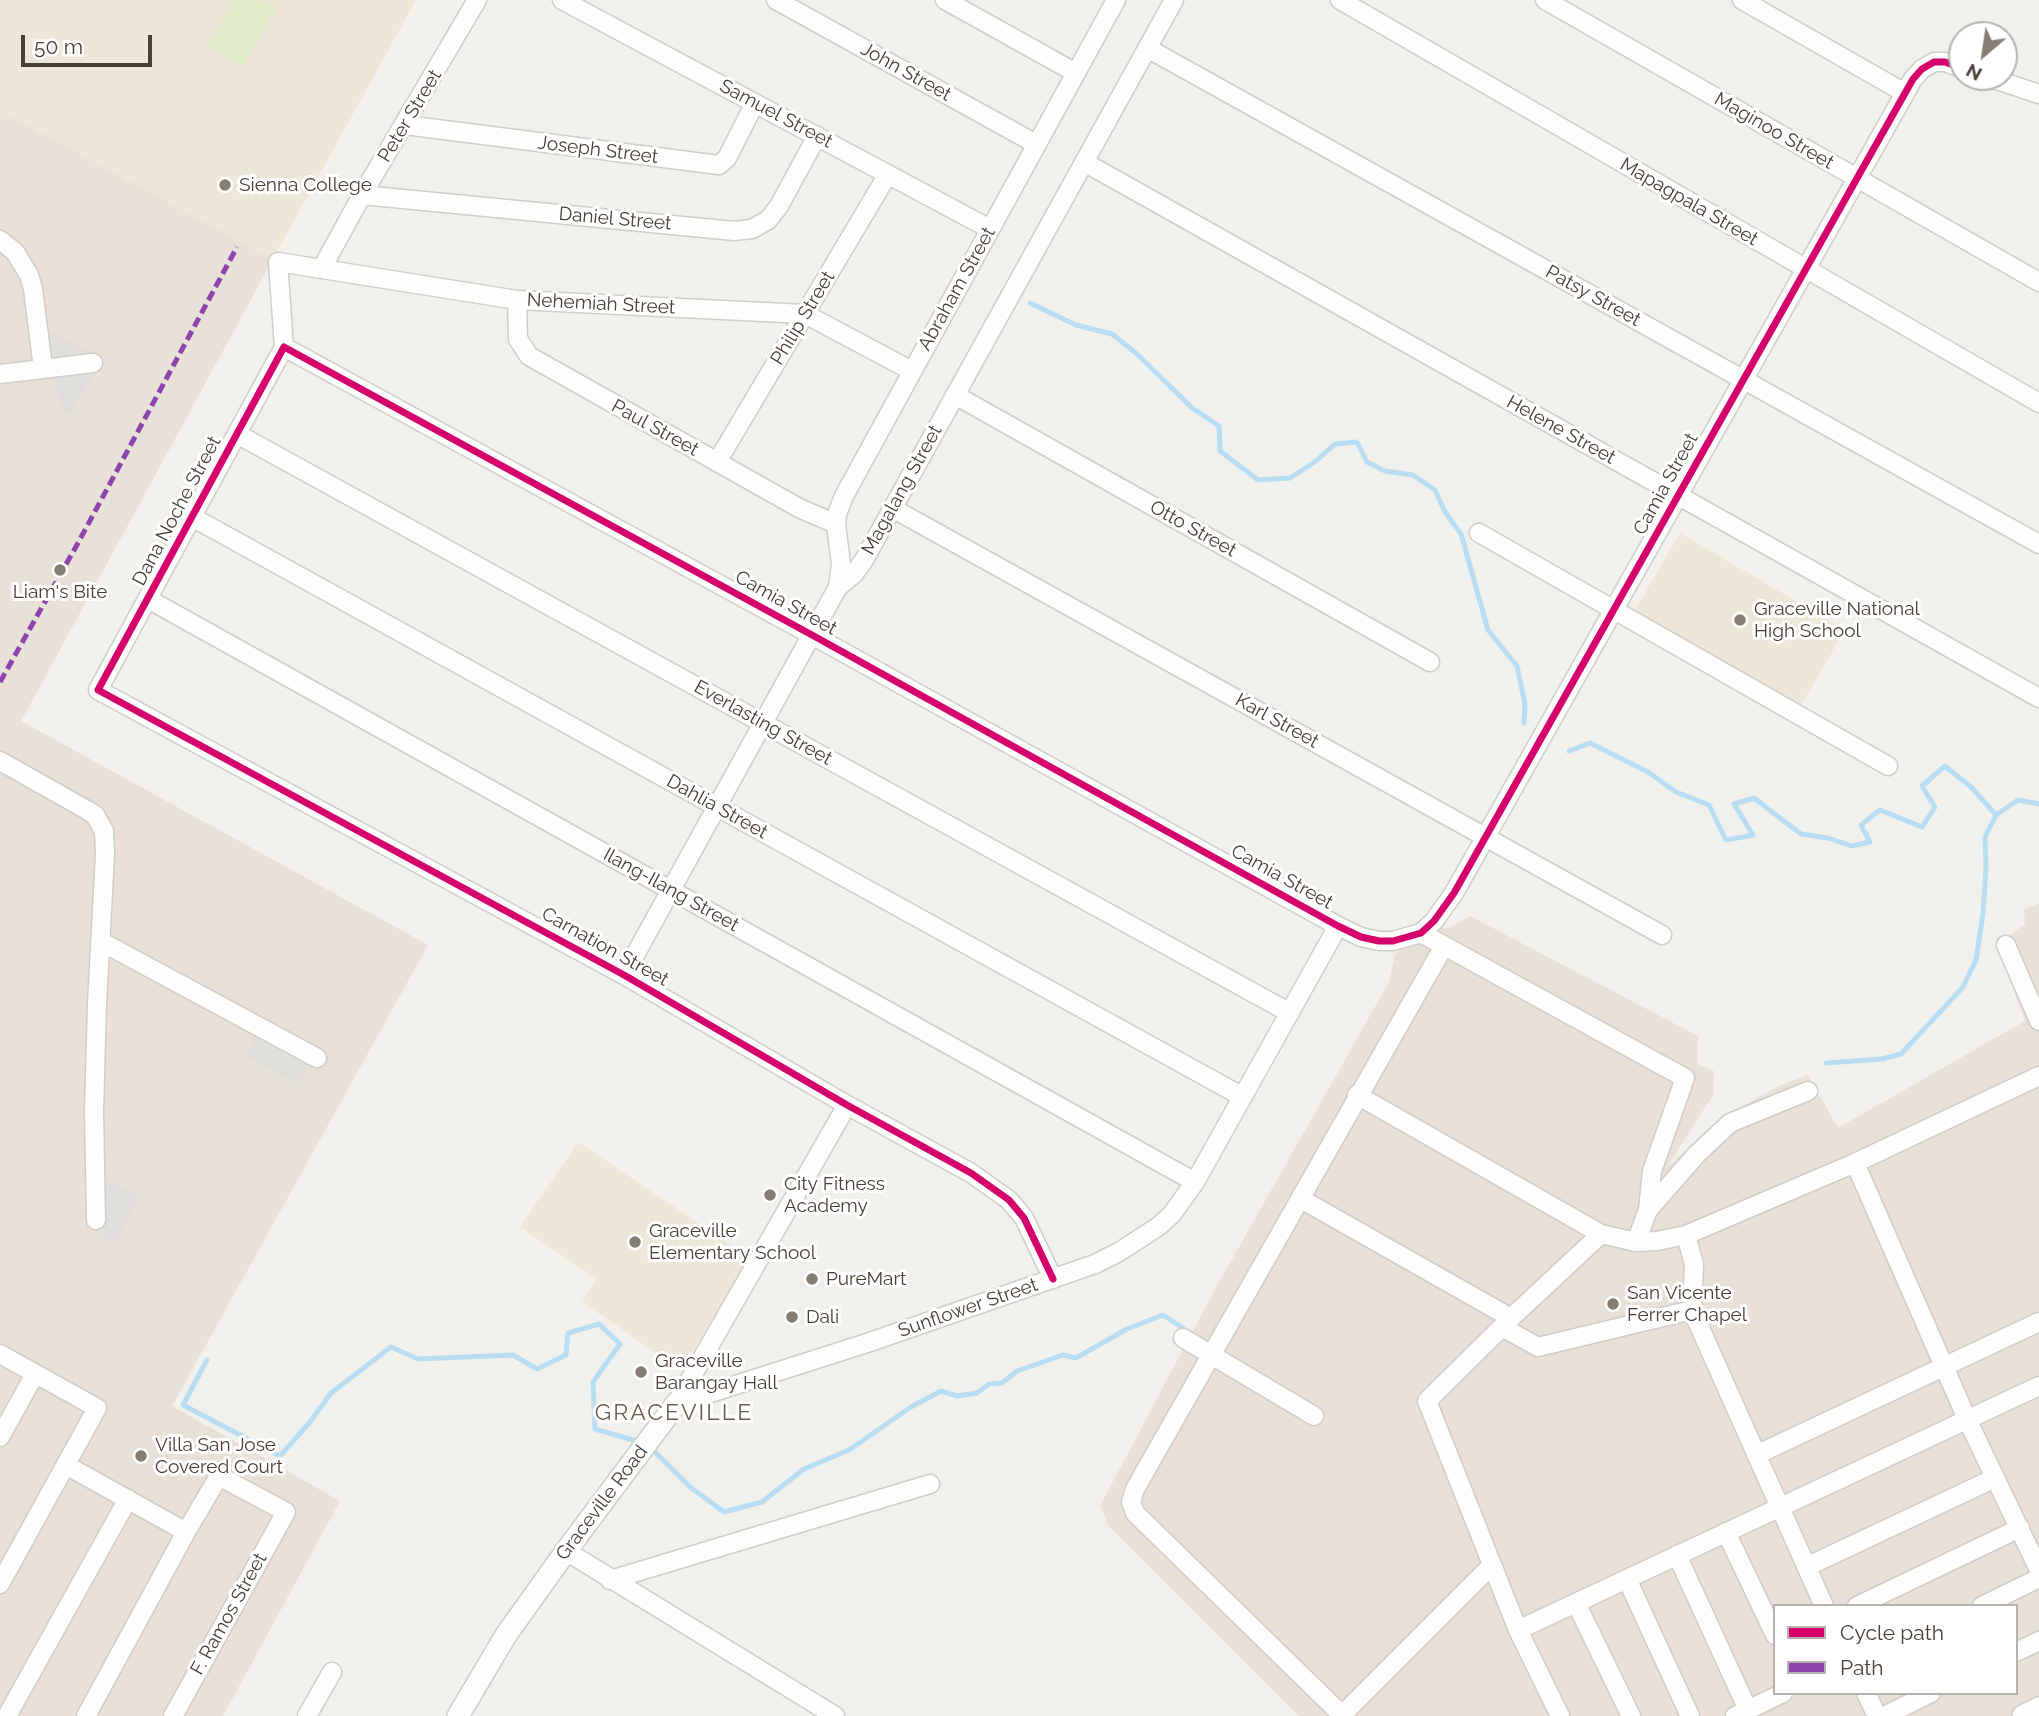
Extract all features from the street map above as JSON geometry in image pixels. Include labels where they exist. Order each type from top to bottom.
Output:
[{"type":"street","name":"Peter Street","points":[[322,268],[477,0]]},
{"type":"street","name":"Samuel Street","points":[[562,0],[990,229]]},
{"type":"street","name":"John Street","points":[[776,0],[1037,144]]},
{"type":"street","points":[[945,0],[1076,73]]},
{"type":"street","name":"Abraham Street","points":[[838,587],[841,564],[836,524],[844,496],[1116,0]]},
{"type":"street","name":"Magalang Street","points":[[624,975],[838,587],[859,567],[1174,0]]},
{"type":"street","name":"Mapagpala Street","points":[[1340,0],[2039,403]]},
{"type":"street","name":"Maginoo Street","points":[[1545,0],[2039,282]]},
{"type":"street","points":[[1742,0],[1905,93]]},
{"type":"street","name":"Patsy Street","points":[[1147,48],[2039,544]]},
{"type":"street","name":"Camia Street","points":[[284,347],[1338,926],[1361,937],[1379,941],[1406,938],[1421,933],[1444,908],[1905,93],[1922,69],[1934,62],[1948,63]]},
{"type":"street","points":[[2018,87],[2039,94]]},
{"type":"street","name":"Joseph Street","points":[[405,125],[719,165],[727,158],[755,103]]},
{"type":"street","name":"Daniel Street","points":[[362,195],[720,230],[752,229],[768,220],[779,206],[817,136]]},
{"type":"street","name":"Helene Street","points":[[1084,162],[2039,698]]},
{"type":"street","name":"Philip Street","points":[[717,462],[888,174]]},
{"type":"street","points":[[0,240],[15,252],[29,275],[43,368]]},
{"type":"street","name":"Nehemiah Street","points":[[284,347],[278,262],[517,300],[805,314],[912,372]]},
{"type":"street","name":"Paul Street","points":[[517,300],[518,339],[529,356],[799,508],[836,524]]},
{"type":"street","name":"Dana Noche Street","points":[[98,690],[284,347]]},
{"type":"street","points":[[0,374],[93,363]]},
{"type":"street","name":"Otto Street","points":[[955,395],[1430,662]]},
{"type":"street","name":"Everlasting Street","points":[[237,433],[1290,1013]]},
{"type":"street","name":"Karl Street","points":[[892,508],[1662,935]]},
{"type":"street","name":"Dahlia Street","points":[[192,517],[1243,1097]]},
{"type":"street","points":[[1479,533],[1888,766]]},
{"type":"street","name":"Ilang-Ilang Street","points":[[148,599],[1195,1182]]},
{"type":"street","name":"Carnation Street","points":[[98,690],[624,975],[847,1105],[961,1167],[1009,1200],[1024,1218],[1052,1279]]},
{"type":"street","points":[[0,761],[87,810],[100,822],[104,831],[106,854],[94,1111],[96,1220]]},
{"type":"street","name":"Sunflower Street","points":[[676,1404],[879,1339],[1052,1279],[1119,1252],[1150,1232],[1172,1214],[1195,1182],[1338,926]]},
{"type":"street","points":[[1421,933],[1685,1078],[1652,1171],[1648,1210],[1636,1242]]},
{"type":"street","points":[[100,941],[317,1058]]},
{"type":"street","points":[[2006,945],[2039,1021]]},
{"type":"street","points":[[1444,946],[1135,1489],[1131,1502],[1135,1513],[1343,1715],[1492,1565]]},
{"type":"street","points":[[1357,1095],[1601,1234],[1636,1242],[1686,1235],[1855,1163],[2039,1076]]},
{"type":"street","points":[[1648,1210],[1697,1154],[1730,1123],[1808,1091]]},
{"type":"street","name":"Graceville Road","points":[[458,1716],[506,1635],[565,1551],[676,1404],[847,1105]]},
{"type":"street","points":[[1855,1163],[1967,1419],[2039,1570]]},
{"type":"street","points":[[1301,1199],[1506,1322],[1538,1347],[1692,1310]]},
{"type":"street","points":[[1560,1716],[1518,1630],[1427,1401],[1506,1322],[1601,1234]]},
{"type":"street","points":[[1686,1235],[1694,1264],[1692,1310],[1823,1604]]},
{"type":"street","points":[[1756,1455],[2039,1322]]},
{"type":"street","points":[[1183,1338],[1314,1416]]},
{"type":"street","points":[[0,1354],[97,1408],[0,1584]]},
{"type":"street","points":[[0,1437],[35,1374]]},
{"type":"street","points":[[1518,1630],[2039,1386]]},
{"type":"street","points":[[66,1465],[186,1531],[86,1716]]},
{"type":"street","name":"F. Ramos Street","points":[[173,1716],[286,1512],[219,1476],[186,1531]]},
{"type":"street","points":[[1806,1567],[1995,1478]]},
{"type":"street","points":[[610,1580],[930,1485]]},
{"type":"street","points":[[7,1716],[128,1499]]},
{"type":"street","points":[[1861,1604],[2020,1528]]},
{"type":"street","points":[[1726,1532],[1773,1631]]},
{"type":"street","points":[[565,1551],[835,1716]]},
{"type":"street","points":[[1677,1555],[1750,1711],[1779,1695]]},
{"type":"street","points":[[1627,1578],[1690,1716]]},
{"type":"street","points":[[1986,1604],[2039,1578]]},
{"type":"street","points":[[1576,1602],[1631,1716]]},
{"type":"street","points":[[2018,1651],[2039,1641]]},
{"type":"street","points":[[307,1716],[332,1672]]},
{"type":"street","points":[[1867,1695],[1877,1716]]},
{"type":"street","points":[[1884,1716],[1927,1695]]},
{"type":"street","points":[[2023,1716],[2039,1708]]},
{"type":"shaded area","name":"Sienna College","points":[[0,0],[416,0],[273,259],[0,110]]},
{"type":"shaded area","points":[[0,110],[273,259],[21,721],[428,945],[172,1406],[340,1501],[223,1716],[0,1716]]},
{"type":"shaded area","points":[[47,330],[102,359],[71,415],[60,409]]},
{"type":"shaded area","name":"Graceville National High School","points":[[1680,533],[1845,630],[1800,707],[1635,610]]},
{"type":"shaded area","points":[[2039,903],[2039,1716],[1299,1716],[1109,1526],[1100,1506],[1213,1293],[1389,982],[1395,954],[1431,929],[1450,928],[1470,916],[1698,1036],[1697,1064],[1714,1071],[1713,1095],[1666,1168],[1723,1117],[1779,1086],[1808,1075],[1838,1128],[2025,1021],[1997,945],[2025,924],[2024,910]]},
{"type":"shaded area","points":[[257,1032],[310,1061],[298,1085],[245,1056]]},
{"type":"shaded area","name":"Graceville Elementary School","points":[[578,1142],[750,1258],[681,1370],[582,1302],[596,1279],[520,1227]]},
{"type":"shaded area","points":[[106,1180],[139,1197],[115,1243],[99,1235]]},
{"type":"green space","points":[[235,0],[264,0],[276,7],[243,66],[208,46]]},
{"type":"waterway","points":[[1030,303],[1076,325],[1112,334],[1137,354],[1191,407],[1219,426],[1220,451],[1258,480],[1290,478],[1316,461],[1335,444],[1357,442],[1367,462],[1385,471],[1413,475],[1435,490],[1445,512],[1461,534],[1488,630],[1517,666],[1525,704],[1524,723]]},
{"type":"waterway","points":[[1569,751],[1590,743],[1648,772],[1676,792],[1709,805],[1726,840],[1753,835],[1734,804],[1754,798],[1801,834],[1828,838],[1852,846],[1870,842],[1861,825],[1880,810],[1922,827],[1935,807],[1922,786],[1945,766],[1971,787],[1996,815]]},
{"type":"waterway","points":[[1826,1063],[1882,1059],[1901,1054],[1963,987],[1976,960],[1983,914],[1985,837],[1996,815],[2018,800],[2039,804]]},
{"type":"waterway","points":[[655,1452],[690,1487],[724,1512],[762,1502],[804,1469],[849,1450],[911,1407],[941,1391],[957,1396],[977,1393],[989,1384],[1002,1383],[1017,1371],[1063,1355],[1076,1358],[1127,1329],[1163,1315],[1183,1328]]},
{"type":"waterway","points":[[207,1360],[183,1405],[280,1456],[331,1393],[391,1347],[418,1359],[513,1355],[537,1369],[566,1355],[568,1333],[599,1324],[620,1344],[593,1382],[595,1429],[633,1440]]},
{"type":"marked path","points":[[0,682],[237,247]]},
{"type":"cycle path","points":[[1053,1279],[1024,1218],[1009,1200],[971,1173],[847,1105],[624,975],[98,690],[284,347],[1338,926],[1361,937],[1393,941],[1421,933],[1434,921],[1454,893],[1913,79],[1922,69],[1934,62],[1948,63]]},
{"type":"place","name":"Sienna College","points":[[225,185]]},
{"type":"place","name":"Liam's Bite","points":[[60,570]]},
{"type":"place","name":"Graceville National High School","points":[[1740,620]]},
{"type":"place","name":"City Fitness Academy","points":[[770,1195]]},
{"type":"place","name":"Graceville Elementary School","points":[[635,1242]]},
{"type":"place","name":"PureMart","points":[[812,1279]]},
{"type":"place","name":"San Vicente Ferrer Chapel","points":[[1613,1304]]},
{"type":"place","name":"Dali","points":[[792,1317]]},
{"type":"place","name":"Graceville Barangay Hall","points":[[641,1372]]},
{"type":"place","name":"Villa San Jose Covered Court","points":[[141,1456]]},
{"type":"district","name":"GRACEVILLE","points":[[674,1413]]}]
